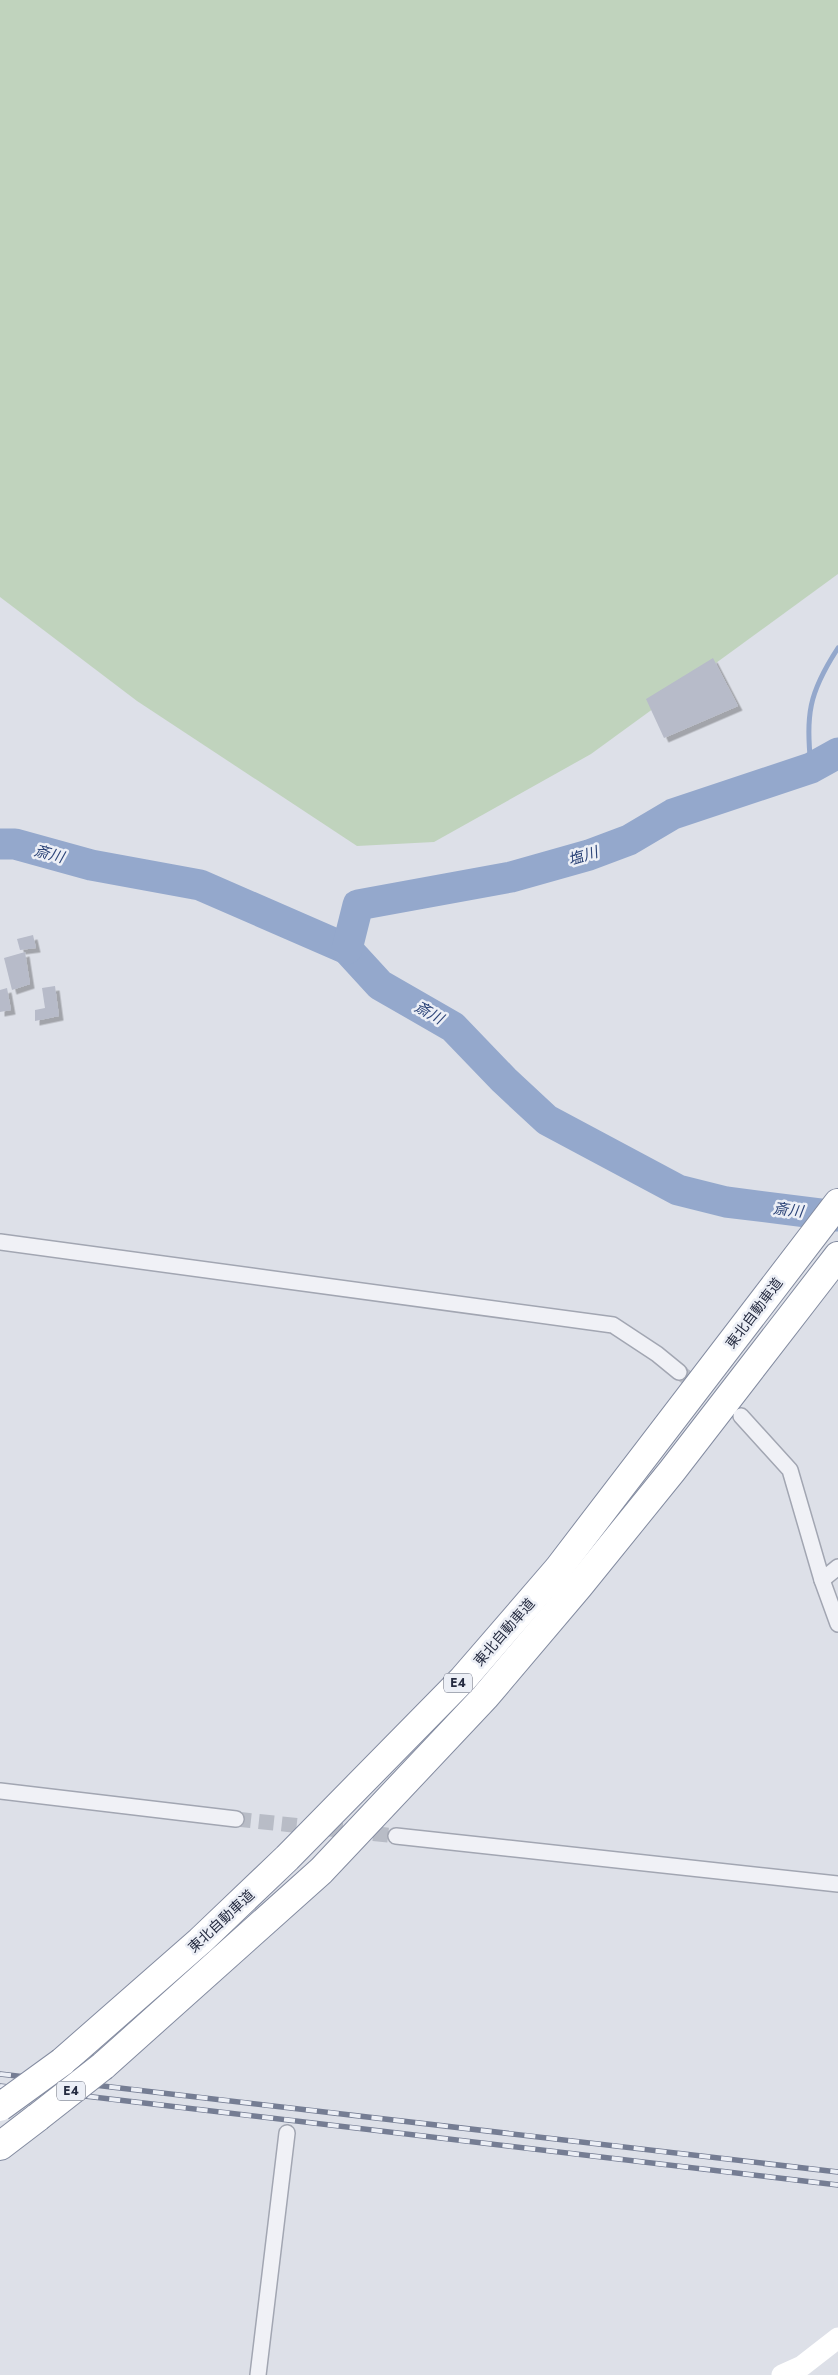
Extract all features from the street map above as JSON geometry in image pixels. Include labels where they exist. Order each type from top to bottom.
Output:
[{"type":"highway","name":"東北自動車道","points":[[0,2107],[62,2062],[200,1941],[288,1858],[463,1679],[558,1569],[652,1449],[838,1203]]},
{"type":"highway","name":"東北自動車道","points":[[0,2146],[103,2066],[320,1870],[485,1697],[579,1586],[672,1471],[835,1259]]},
{"type":"street","points":[[0,1242],[613,1325],[658,1354],[679,1372]]},
{"type":"street","points":[[741,1416],[790,1470],[822,1580],[838,1624]]},
{"type":"street","points":[[822,1580],[838,1567]]},
{"type":"street","points":[[0,1791],[236,1819]]},
{"type":"street","points":[[396,1836],[838,1884]]},
{"type":"street","points":[[258,2375],[287,2133]]},
{"type":"street","points":[[782,2375],[802,2366],[838,2338]]},
{"type":"green space","points":[[0,0],[838,0],[838,574],[591,754],[434,842],[357,846],[137,701],[0,597]]},
{"type":"building","points":[[713,658],[738,706],[664,738],[646,699]]},
{"type":"building","points":[[33,935],[36,948],[20,950],[17,939]]},
{"type":"building","points":[[25,952],[30,984],[12,990],[4,958]]},
{"type":"building","points":[[55,986],[59,1016],[35,1021],[35,1010],[45,1008],[42,988]]},
{"type":"building","points":[[7,988],[11,1010],[0,1012],[0,990]]},
{"type":"waterway","points":[[811,768],[809,749],[811,705],[820,679],[838,648]]},
{"type":"waterway","name":"塩川","points":[[347,949],[358,905],[511,877],[589,855],[629,840],[673,814],[811,768],[838,753]]},
{"type":"waterway","name":"斎川","points":[[0,844],[15,844],[91,865],[200,885],[347,949],[380,985],[453,1027],[504,1080],[547,1120],[678,1190],[726,1202],[838,1216]]},
{"type":"tunnel","points":[[679,1372],[729,1407]]},
{"type":"tunnel","points":[[236,1819],[396,1836]]},
{"type":"railway","points":[[0,2074],[838,2172]]},
{"type":"railway","points":[[0,2086],[838,2185]]}]
